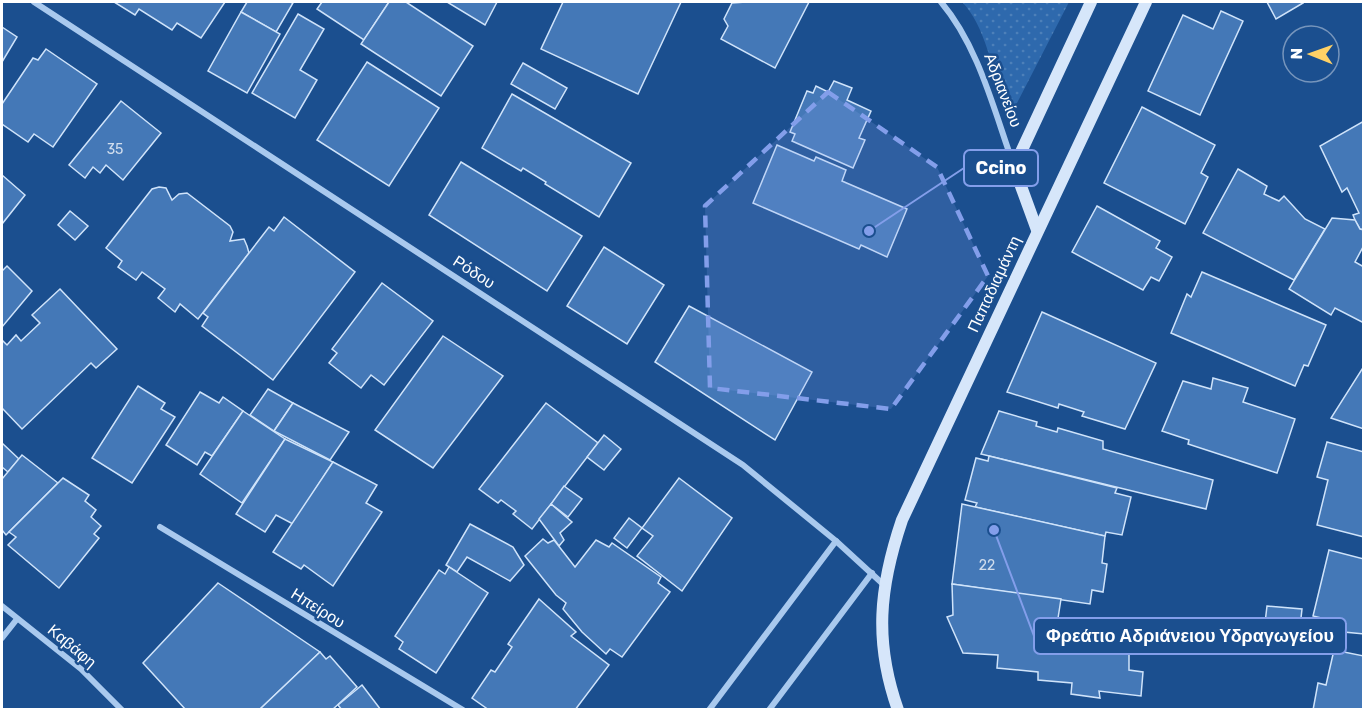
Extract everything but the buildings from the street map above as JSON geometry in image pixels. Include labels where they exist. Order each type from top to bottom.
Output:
[{"type":"main road","points":[[1014,166],[1091,2]]},
{"type":"main road","name":"Παπαδιαμάντη","points":[[898,710],[883,658],[881,630],[884,585],[902,520],[1146,2]]},
{"type":"main road","name":"Αδριανείου","points":[[1014,166],[1037,230]]},
{"type":"street","name":"Ρόδου","points":[[34,2],[743,465],[836,541],[884,585]]},
{"type":"street","name":"Αδριανείου","points":[[941,2],[959,27],[979,68],[1014,166]]},
{"type":"street","name":"Ηπείρου","points":[[160,527],[463,710]]},
{"type":"street","points":[[709,710],[836,541]]},
{"type":"street","points":[[768,710],[872,573]]},
{"type":"street","name":"Καβάφη","points":[[2,606],[81,669],[122,710]]},
{"type":"street","points":[[2,638],[17,619]]},
{"type":"highlighted area","points":[[828,92],[937,167],[988,276],[891,409],[710,388],[705,206]]},
{"type":"shaded area","points":[[962,2],[1069,2],[1017,103],[1010,109],[1002,104],[983,36]]},
{"type":"place","name":"Ccino","points":[[869,231]]},
{"type":"place","name":"Φρεάτιο Αδριάνειου Υδραγωγείου","points":[[994,530]]}]
